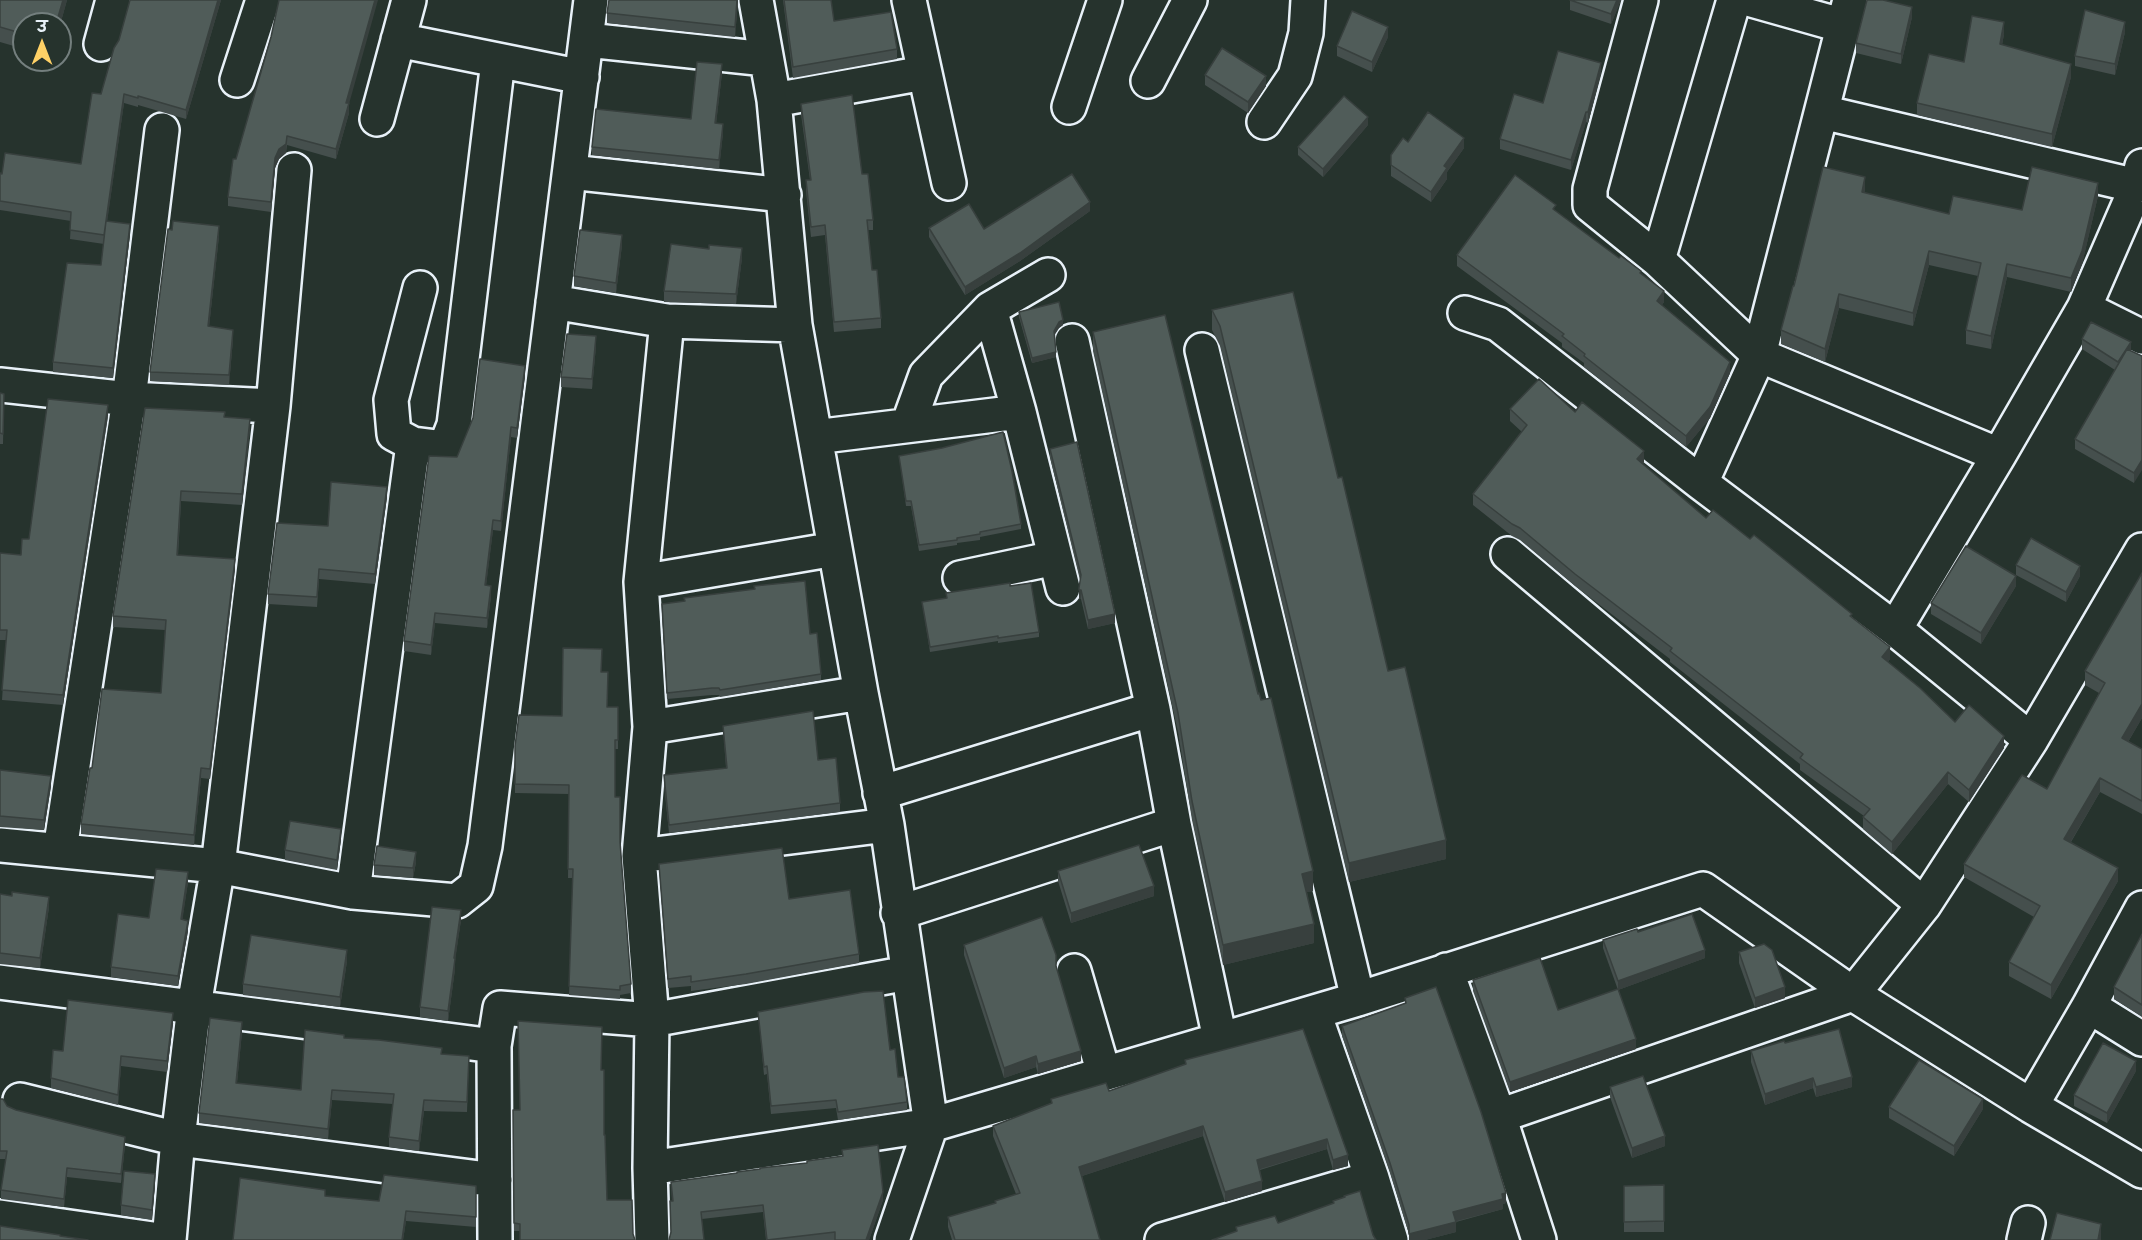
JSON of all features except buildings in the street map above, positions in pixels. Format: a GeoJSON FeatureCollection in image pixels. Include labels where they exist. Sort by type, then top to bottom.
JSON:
{"type":"FeatureCollection","features":[{"type":"Feature","properties":{"kind":"street"},"geometry":{"type":"LineString","coordinates":[[101,44],[113,0]]}},
{"type":"Feature","properties":{"kind":"street"},"geometry":{"type":"LineString","coordinates":[[237,80],[262,0]]}},
{"type":"Feature","properties":{"kind":"street"},"geometry":{"type":"LineString","coordinates":[[377,118],[409,0]]}},
{"type":"Feature","properties":{"kind":"street"},"geometry":{"type":"LineString","coordinates":[[0,845],[218,866],[352,892],[457,901],[476,886],[485,846],[591,0]]}},
{"type":"Feature","properties":{"kind":"street"},"geometry":{"type":"LineString","coordinates":[[756,0],[774,100],[795,325],[887,825],[898,913],[931,1125],[892,1240]]}},
{"type":"Feature","properties":{"kind":"street"},"geometry":{"type":"LineString","coordinates":[[909,0],[949,183]]}},
{"type":"Feature","properties":{"kind":"street"},"geometry":{"type":"LineString","coordinates":[[1069,107],[1105,0]]}},
{"type":"Feature","properties":{"kind":"street"},"geometry":{"type":"LineString","coordinates":[[1148,81],[1190,0]]}},
{"type":"Feature","properties":{"kind":"street"},"geometry":{"type":"LineString","coordinates":[[1264,122],[1295,76],[1306,33],[1308,0]]}},
{"type":"Feature","properties":{"kind":"street"},"geometry":{"type":"LineString","coordinates":[[1641,0],[1590,189],[1590,204],[1658,260],[1759,355],[1999,455]]}},
{"type":"Feature","properties":{"kind":"street"},"geometry":{"type":"LineString","coordinates":[[1658,260],[1734,0]]}},
{"type":"Feature","properties":{"kind":"street"},"geometry":{"type":"LineString","coordinates":[[1701,483],[1759,355],[1847,13],[1752,0]]}},
{"type":"Feature","properties":{"kind":"street"},"geometry":{"type":"LineString","coordinates":[[398,40],[582,77]]}},
{"type":"Feature","properties":{"kind":"street"},"geometry":{"type":"LineString","coordinates":[[586,40],[766,59]]}},
{"type":"Feature","properties":{"kind":"street"},"geometry":{"type":"LineString","coordinates":[[420,288],[391,400],[394,434],[413,444],[445,448],[454,425],[462,371],[498,61]]}},
{"type":"Feature","properties":{"kind":"street"},"geometry":{"type":"LineString","coordinates":[[774,100],[924,73]]}},
{"type":"Feature","properties":{"kind":"street"},"geometry":{"type":"LineString","coordinates":[[1821,112],[2139,176],[2084,308],[1895,629]]}},
{"type":"Feature","properties":{"kind":"street"},"geometry":{"type":"LineString","coordinates":[[60,850],[129,399],[162,130]]}},
{"type":"Feature","properties":{"kind":"street"},"geometry":{"type":"LineString","coordinates":[[169,1240],[194,1006],[218,866],[273,406],[294,170]]}},
{"type":"Feature","properties":{"kind":"street"},"geometry":{"type":"LineString","coordinates":[[570,172],[784,195]]}},
{"type":"Feature","properties":{"kind":"street"},"geometry":{"type":"LineString","coordinates":[[908,425],[926,375],[990,309],[1048,275]]}},
{"type":"Feature","properties":{"kind":"street"},"geometry":{"type":"LineString","coordinates":[[553,302],[667,321],[795,325]]}},
{"type":"Feature","properties":{"kind":"street"},"geometry":{"type":"LineString","coordinates":[[2084,308],[2142,337]]}},
{"type":"Feature","properties":{"kind":"street"},"geometry":{"type":"LineString","coordinates":[[960,578],[1059,573],[1019,412],[990,309]]}},
{"type":"Feature","properties":{"kind":"street"},"geometry":{"type":"LineString","coordinates":[[1465,313],[1498,324],[1701,483],[1895,629],[2031,740]]}},
{"type":"Feature","properties":{"kind":"street"},"geometry":{"type":"LineString","coordinates":[[652,1240],[650,1168],[652,1020],[639,855],[650,727],[641,582],[667,321]]}},
{"type":"Feature","properties":{"kind":"street"},"geometry":{"type":"LineString","coordinates":[[1072,341],[1153,709],[1174,824],[1220,1039]]}},
{"type":"Feature","properties":{"kind":"street"},"geometry":{"type":"LineString","coordinates":[[1202,350],[1358,999]]}},
{"type":"Feature","properties":{"kind":"street"},"geometry":{"type":"LineString","coordinates":[[0,385],[129,399],[273,406]]}},
{"type":"Feature","properties":{"kind":"street"},"geometry":{"type":"LineString","coordinates":[[815,437],[1019,412]]}},
{"type":"Feature","properties":{"kind":"street"},"geometry":{"type":"LineString","coordinates":[[352,892],[413,444]]}},
{"type":"Feature","properties":{"kind":"street"},"geometry":{"type":"LineString","coordinates":[[641,582],[835,549]]}},
{"type":"Feature","properties":{"kind":"street"},"geometry":{"type":"LineString","coordinates":[[1498,1116],[1853,994],[1924,905],[2031,740],[2142,550]]}},
{"type":"Feature","properties":{"kind":"street"},"geometry":{"type":"LineString","coordinates":[[1508,554],[1924,905]]}},
{"type":"Feature","properties":{"kind":"street"},"geometry":{"type":"LineString","coordinates":[[650,727],[861,693]]}},
{"type":"Feature","properties":{"kind":"street"},"geometry":{"type":"LineString","coordinates":[[880,793],[1153,709]]}},
{"type":"Feature","properties":{"kind":"street"},"geometry":{"type":"LineString","coordinates":[[898,913],[1174,824]]}},
{"type":"Feature","properties":{"kind":"street"},"geometry":{"type":"LineString","coordinates":[[639,855],[887,825]]}},
{"type":"Feature","properties":{"kind":"street"},"geometry":{"type":"LineString","coordinates":[[650,1168],[931,1125],[1314,1013],[1703,889],[1853,994],[2031,1106],[2142,1171]]}},
{"type":"Feature","properties":{"kind":"street"},"geometry":{"type":"LineString","coordinates":[[2031,1106],[2142,908]]}},
{"type":"Feature","properties":{"kind":"street"},"geometry":{"type":"LineString","coordinates":[[1446,970],[1539,1240]]}},
{"type":"Feature","properties":{"kind":"street"},"geometry":{"type":"LineString","coordinates":[[1074,971],[1104,1074]]}},
{"type":"Feature","properties":{"kind":"street"},"geometry":{"type":"LineString","coordinates":[[495,1240],[494,1046],[500,1008],[652,1020],[908,973]]}},
{"type":"Feature","properties":{"kind":"street"},"geometry":{"type":"LineString","coordinates":[[0,982],[494,1046]]}},
{"type":"Feature","properties":{"kind":"street"},"geometry":{"type":"LineString","coordinates":[[2089,1006],[2142,1039]]}},
{"type":"Feature","properties":{"kind":"street"},"geometry":{"type":"LineString","coordinates":[[1314,1013],[1372,1178],[1391,1240]]}},
{"type":"Feature","properties":{"kind":"street"},"geometry":{"type":"LineString","coordinates":[[20,1100],[178,1139],[495,1180]]}},
{"type":"Feature","properties":{"kind":"street"},"geometry":{"type":"LineString","coordinates":[[1162,1240],[1372,1178]]}},
{"type":"Feature","properties":{"kind":"street"},"geometry":{"type":"LineString","coordinates":[[0,1217],[160,1240]]}}]}
